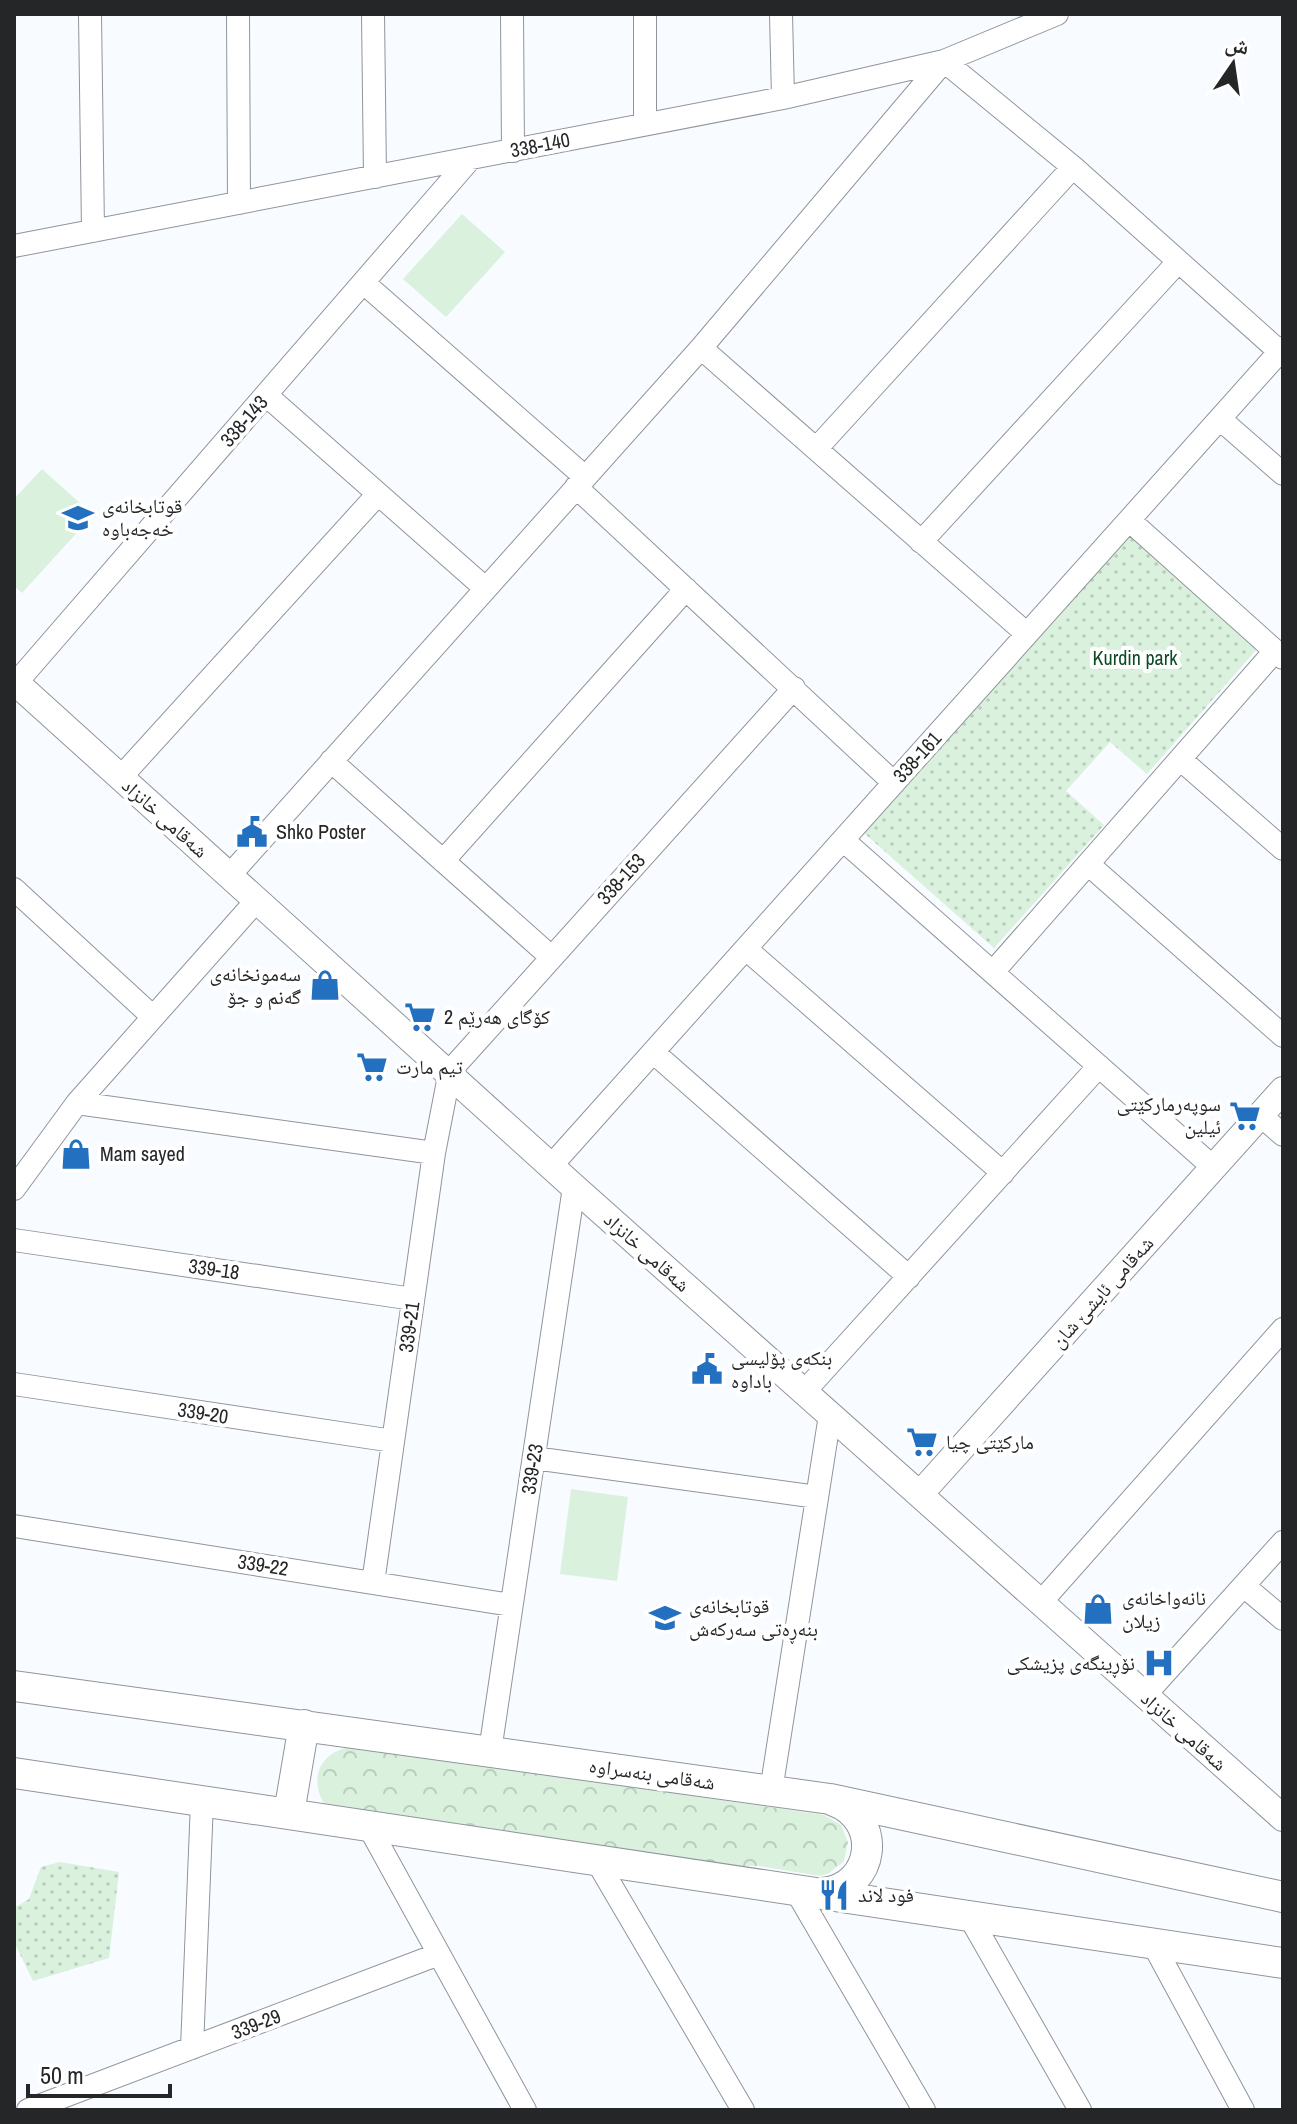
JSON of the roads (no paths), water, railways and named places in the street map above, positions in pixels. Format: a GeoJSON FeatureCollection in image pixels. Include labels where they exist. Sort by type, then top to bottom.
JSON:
{"type":"FeatureCollection","features":[{"type":"Feature","properties":{"kind":"main road","name":"شەقامی بنەسراوە"},"geometry":{"type":"LineString","coordinates":[[14,1686],[827,1799],[1283,1897]]}},
{"type":"Feature","properties":{"kind":"main road"},"geometry":{"type":"LineString","coordinates":[[289,1813],[304,1725]]}},
{"type":"Feature","properties":{"kind":"main road"},"geometry":{"type":"LineString","coordinates":[[14,1773],[1151,1940],[1283,1963]]}},
{"type":"Feature","properties":{"kind":"main road"},"geometry":{"type":"LineString","coordinates":[[808,1891],[838,1890],[855,1878],[863,1867],[868,1847],[864,1826],[856,1815],[827,1799]]}},
{"type":"Feature","properties":{"kind":"street"},"geometry":{"type":"LineString","coordinates":[[90,14],[93,231]]}},
{"type":"Feature","properties":{"kind":"street"},"geometry":{"type":"LineString","coordinates":[[238,14],[239,203]]}},
{"type":"Feature","properties":{"kind":"street"},"geometry":{"type":"LineString","coordinates":[[373,14],[375,177]]}},
{"type":"Feature","properties":{"kind":"street"},"geometry":{"type":"LineString","coordinates":[[512,14],[513,151]]}},
{"type":"Feature","properties":{"kind":"street"},"geometry":{"type":"LineString","coordinates":[[645,14],[645,124]]}},
{"type":"Feature","properties":{"kind":"street"},"geometry":{"type":"LineString","coordinates":[[781,14],[783,98]]}},
{"type":"Feature","properties":{"kind":"street","name":"338-140"},"geometry":{"type":"LineString","coordinates":[[14,246],[783,98],[944,61],[1057,14]]}},
{"type":"Feature","properties":{"kind":"street"},"geometry":{"type":"LineString","coordinates":[[229,876],[701,348],[944,61],[1073,167],[1177,263],[1281,350]]}},
{"type":"Feature","properties":{"kind":"street","name":"338-143"},"geometry":{"type":"LineString","coordinates":[[15,682],[365,284],[471,158]]}},
{"type":"Feature","properties":{"kind":"street"},"geometry":{"type":"LineString","coordinates":[[816,449],[1073,167]]}},
{"type":"Feature","properties":{"kind":"street"},"geometry":{"type":"LineString","coordinates":[[921,542],[1177,263]]}},
{"type":"Feature","properties":{"kind":"street"},"geometry":{"type":"LineString","coordinates":[[365,284],[581,482],[686,589],[894,783]]}},
{"type":"Feature","properties":{"kind":"street"},"geometry":{"type":"LineString","coordinates":[[701,348],[1027,634]]}},
{"type":"Feature","properties":{"kind":"street","name":"338-161"},"geometry":{"type":"LineString","coordinates":[[551,1166],[1281,350]]}},
{"type":"Feature","properties":{"kind":"street"},"geometry":{"type":"LineString","coordinates":[[266,395],[485,588]]}},
{"type":"Feature","properties":{"kind":"street"},"geometry":{"type":"LineString","coordinates":[[1220,419],[1283,474]]}},
{"type":"Feature","properties":{"kind":"street"},"geometry":{"type":"LineString","coordinates":[[120,778],[378,494]]}},
{"type":"Feature","properties":{"kind":"street"},"geometry":{"type":"LineString","coordinates":[[993,972],[1180,759],[1279,654],[1129,520]]}},
{"type":"Feature","properties":{"kind":"street"},"geometry":{"type":"LineString","coordinates":[[443,861],[686,589]]}},
{"type":"Feature","properties":{"kind":"street","name":"شەقامی خانزاد"},"geometry":{"type":"LineString","coordinates":[[15,682],[450,1071],[574,1187],[1283,1818]]}},
{"type":"Feature","properties":{"kind":"street","name":"338-153"},"geometry":{"type":"LineString","coordinates":[[450,1071],[550,956],[794,688]]}},
{"type":"Feature","properties":{"kind":"street"},"geometry":{"type":"LineString","coordinates":[[1180,759],[1283,849]]}},
{"type":"Feature","properties":{"kind":"street"},"geometry":{"type":"LineString","coordinates":[[331,761],[550,956]]}},
{"type":"Feature","properties":{"kind":"street"},"geometry":{"type":"LineString","coordinates":[[843,840],[1213,1167]]}},
{"type":"Feature","properties":{"kind":"street"},"geometry":{"type":"LineString","coordinates":[[1088,864],[1283,1036]]}},
{"type":"Feature","properties":{"kind":"street"},"geometry":{"type":"LineString","coordinates":[[14,889],[152,1016]]}},
{"type":"Feature","properties":{"kind":"street"},"geometry":{"type":"LineString","coordinates":[[14,1189],[77,1103],[257,900]]}},
{"type":"Feature","properties":{"kind":"street"},"geometry":{"type":"LineString","coordinates":[[746,949],[1003,1173]]}},
{"type":"Feature","properties":{"kind":"street"},"geometry":{"type":"LineString","coordinates":[[653,1052],[909,1277]]}},
{"type":"Feature","properties":{"kind":"street"},"geometry":{"type":"LineString","coordinates":[[804,1392],[1099,1066]]}},
{"type":"Feature","properties":{"kind":"street","name":"339-21"},"geometry":{"type":"LineString","coordinates":[[373,1583],[434,1153],[450,1071]]}},
{"type":"Feature","properties":{"kind":"street","name":"شەقامی ئایشێ شان"},"geometry":{"type":"LineString","coordinates":[[920,1494],[1283,1090]]}},
{"type":"Feature","properties":{"kind":"street"},"geometry":{"type":"LineString","coordinates":[[77,1103],[434,1153]]}},
{"type":"Feature","properties":{"kind":"street"},"geometry":{"type":"LineString","coordinates":[[1260,1115],[1283,1135]]}},
{"type":"Feature","properties":{"kind":"street","name":"339-23"},"geometry":{"type":"LineString","coordinates":[[490,1751],[574,1187]]}},
{"type":"Feature","properties":{"kind":"street","name":"339-18"},"geometry":{"type":"LineString","coordinates":[[14,1240],[413,1299]]}},
{"type":"Feature","properties":{"kind":"street"},"geometry":{"type":"LineString","coordinates":[[1041,1602],[1283,1329]]}},
{"type":"Feature","properties":{"kind":"street","name":"339-20"},"geometry":{"type":"LineString","coordinates":[[14,1384],[393,1441]]}},
{"type":"Feature","properties":{"kind":"street"},"geometry":{"type":"LineString","coordinates":[[771,1791],[830,1415]]}},
{"type":"Feature","properties":{"kind":"street"},"geometry":{"type":"LineString","coordinates":[[534,1458],[817,1497]]}},
{"type":"Feature","properties":{"kind":"street","name":"339-22"},"geometry":{"type":"LineString","coordinates":[[14,1526],[511,1605]]}},
{"type":"Feature","properties":{"kind":"street"},"geometry":{"type":"LineString","coordinates":[[1145,1695],[1283,1542]]}},
{"type":"Feature","properties":{"kind":"street"},"geometry":{"type":"LineString","coordinates":[[1244,1586],[1283,1619]]}},
{"type":"Feature","properties":{"kind":"street"},"geometry":{"type":"LineString","coordinates":[[192,2048],[202,1802]]}},
{"type":"Feature","properties":{"kind":"street"},"geometry":{"type":"LineString","coordinates":[[369,1827],[525,2110]]}},
{"type":"Feature","properties":{"kind":"street"},"geometry":{"type":"LineString","coordinates":[[595,1858],[743,2110]]}},
{"type":"Feature","properties":{"kind":"street"},"geometry":{"type":"LineString","coordinates":[[808,1891],[924,2110]]}},
{"type":"Feature","properties":{"kind":"street"},"geometry":{"type":"LineString","coordinates":[[968,1914],[1080,2110]]}},
{"type":"Feature","properties":{"kind":"street"},"geometry":{"type":"LineString","coordinates":[[1151,1940],[1243,2110]]}},
{"type":"Feature","properties":{"kind":"street","name":"339-29"},"geometry":{"type":"LineString","coordinates":[[28,2110],[439,1954]]}},
{"type":"Feature","properties":{"kind":"place","name":"قوتابخانەی خەجەباوە"},"geometry":{"type":"Point","coordinates":[78,518]}},
{"type":"Feature","properties":{"kind":"place","name":"Shko Poster"},"geometry":{"type":"Point","coordinates":[252,832]}},
{"type":"Feature","properties":{"kind":"place","name":"سەمونخانەی گەنم و جۆ"},"geometry":{"type":"Point","coordinates":[325,985]}},
{"type":"Feature","properties":{"kind":"place","name":"کۆگای هەرێم 2"},"geometry":{"type":"Point","coordinates":[420,1017]}},
{"type":"Feature","properties":{"kind":"place","name":"تيم مارت"},"geometry":{"type":"Point","coordinates":[372,1067]}},
{"type":"Feature","properties":{"kind":"place","name":"سوپەرمارکێتی ئیلین"},"geometry":{"type":"Point","coordinates":[1245,1116]}},
{"type":"Feature","properties":{"kind":"place","name":"Mam sayed"},"geometry":{"type":"Point","coordinates":[76,1154]}},
{"type":"Feature","properties":{"kind":"place","name":"بنکەی پۆلیسی باداوە"},"geometry":{"type":"Point","coordinates":[707,1369]}},
{"type":"Feature","properties":{"kind":"place","name":"مارکێتی چیا"},"geometry":{"type":"Point","coordinates":[922,1442]}},
{"type":"Feature","properties":{"kind":"place","name":"نانەواخانەی زیلان"},"geometry":{"type":"Point","coordinates":[1098,1609]}},
{"type":"Feature","properties":{"kind":"place","name":"قوتابخانەی بنەڕەتی سەرکەش"},"geometry":{"type":"Point","coordinates":[665,1618]}},
{"type":"Feature","properties":{"kind":"place","name":"نۆڕینگەی پزیشکی"},"geometry":{"type":"Point","coordinates":[1159,1663]}},
{"type":"Feature","properties":{"kind":"place","name":"فود لاند"},"geometry":{"type":"Point","coordinates":[834,1895]}},
{"type":"Feature","properties":{"kind":"park label","name":"Kurdin park"},"geometry":{"type":"Point","coordinates":[1135,658]}}]}
